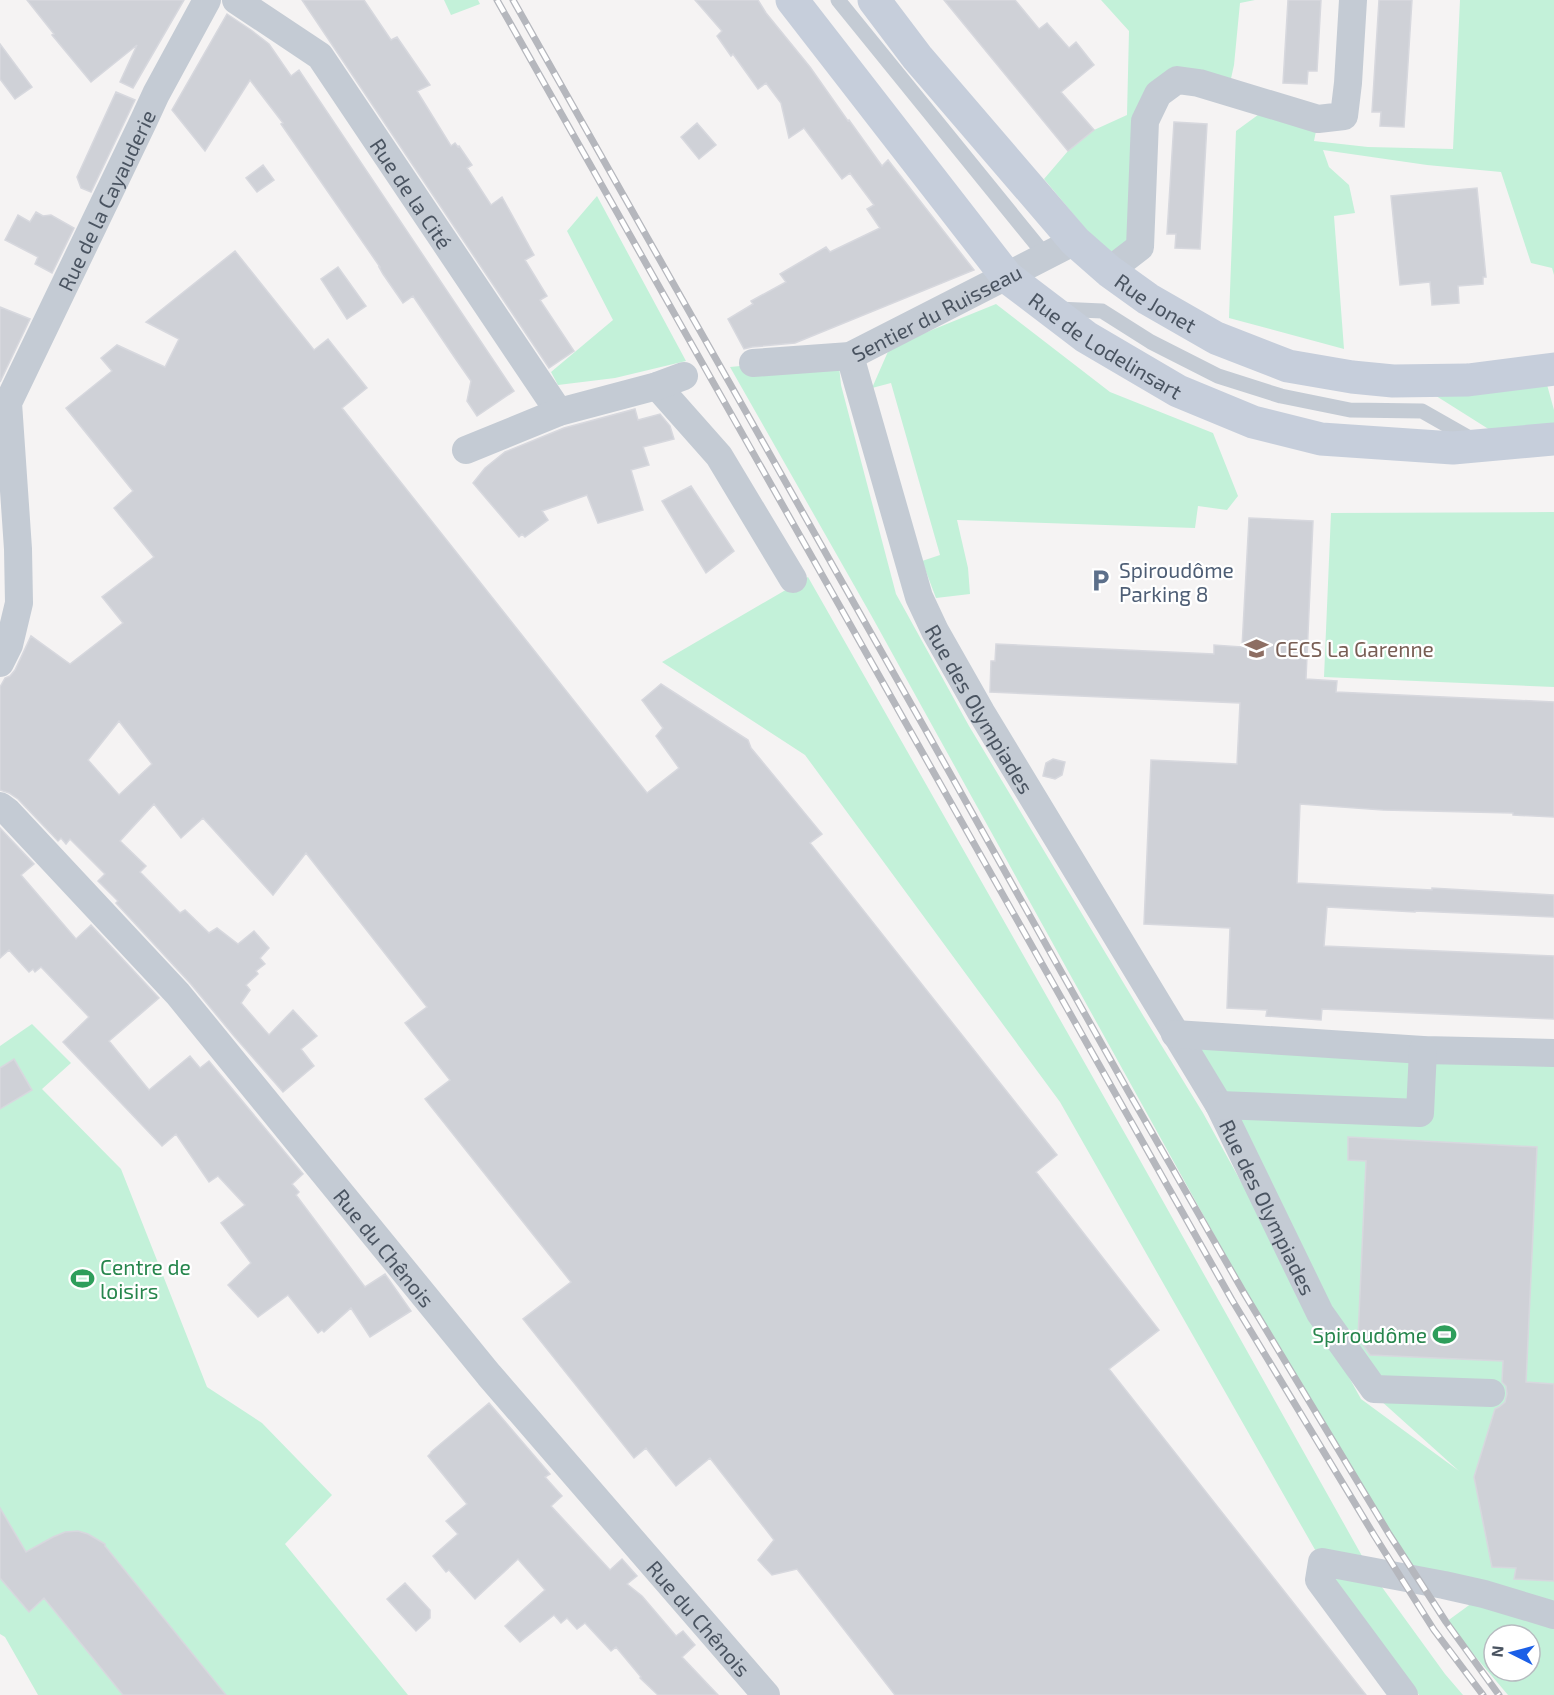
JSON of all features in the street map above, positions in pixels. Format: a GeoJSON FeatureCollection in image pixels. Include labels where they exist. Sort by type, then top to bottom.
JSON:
{"type":"FeatureCollection","features":[{"type":"Feature","properties":{"kind":"street","name":"Rue de la Cayauderie"},"geometry":{"type":"LineString","coordinates":[[4,400],[140,131],[156,94],[207,0]]}},
{"type":"Feature","properties":{"kind":"street","name":"Rue de la Cité"},"geometry":{"type":"LineString","coordinates":[[236,0],[320,56],[559,412]]}},
{"type":"Feature","properties":{"kind":"street","name":"Rue de Lodelinsart"},"geometry":{"type":"LineString","coordinates":[[792,0],[1007,277],[1086,337],[1178,391],[1253,422],[1321,439],[1453,447],[1554,439]]}},
{"type":"Feature","properties":{"kind":"street","name":"Rue Jonet"},"geometry":{"type":"LineString","coordinates":[[874,0],[917,57],[1075,240],[1109,271],[1148,299],[1216,338],[1288,366],[1352,377],[1393,381],[1468,380],[1554,369]]}},
{"type":"Feature","properties":{"kind":"street"},"geometry":{"type":"LineString","coordinates":[[1109,271],[1140,247],[1145,121],[1158,94],[1177,80],[1199,82],[1318,119],[1344,116],[1353,0]]}},
{"type":"Feature","properties":{"kind":"street","name":"Sentier du Ruisseau"},"geometry":{"type":"LineString","coordinates":[[753,363],[850,356],[1075,240]]}},
{"type":"Feature","properties":{"kind":"street","name":"Rue des Olympiades"},"geometry":{"type":"LineString","coordinates":[[850,356],[919,597],[927,614],[981,712],[1219,1105],[1320,1313],[1374,1389],[1491,1393]]}},
{"type":"Feature","properties":{"kind":"street"},"geometry":{"type":"LineString","coordinates":[[466,450],[559,412],[657,386],[684,376]]}},
{"type":"Feature","properties":{"kind":"street"},"geometry":{"type":"LineString","coordinates":[[657,386],[719,456],[793,579]]}},
{"type":"Feature","properties":{"kind":"street"},"geometry":{"type":"LineString","coordinates":[[0,663],[9,645],[19,603],[18,549],[4,400]]}},
{"type":"Feature","properties":{"kind":"street","name":"Rue du Chênois"},"geometry":{"type":"LineString","coordinates":[[0,806],[178,994],[489,1375],[766,1695]]}},
{"type":"Feature","properties":{"kind":"street"},"geometry":{"type":"LineString","coordinates":[[1175,1034],[1423,1050],[1554,1053]]}},
{"type":"Feature","properties":{"kind":"street","name":"Rue des Olympiades"},"geometry":{"type":"LineString","coordinates":[[1219,1105],[1420,1113],[1423,1050]]}},
{"type":"Feature","properties":{"kind":"street"},"geometry":{"type":"LineString","coordinates":[[1404,1695],[1319,1580],[1322,1562],[1484,1594],[1554,1615]]}},
{"type":"Feature","properties":{"kind":"lane","name":"Rue de Lodelinsart"},"geometry":{"type":"LineString","coordinates":[[838,0],[1045,255]]}},
{"type":"Feature","properties":{"kind":"green space"},"geometry":{"type":"Polygon","coordinates":[[[444,0],[478,0],[480,4],[451,15],[444,0]]]}},
{"type":"Feature","properties":{"kind":"green space"},"geometry":{"type":"Polygon","coordinates":[[[1101,0],[1255,0],[1240,3],[1234,65],[1228,92],[1177,80],[1149,111],[1141,233],[1109,257],[1044,179],[1068,151],[1094,130],[1127,115],[1129,31],[1101,0]]]}},
{"type":"Feature","properties":{"kind":"green space"},"geometry":{"type":"Polygon","coordinates":[[[1460,0],[1554,0],[1554,275],[1552,268],[1531,263],[1501,172],[1427,165],[1323,150],[1329,167],[1349,185],[1355,213],[1334,216],[1344,349],[1229,318],[1236,131],[1262,112],[1316,131],[1314,141],[1368,147],[1453,149],[1460,0]]]}},
{"type":"Feature","properties":{"kind":"green space"},"geometry":{"type":"Polygon","coordinates":[[[597,196],[686,361],[615,378],[558,385],[551,372],[613,320],[567,231],[597,196]]]}},
{"type":"Feature","properties":{"kind":"green space"},"geometry":{"type":"Polygon","coordinates":[[[996,304],[1110,392],[1213,433],[1238,496],[1227,510],[1198,506],[1195,528],[957,520],[968,568],[970,594],[936,598],[922,561],[940,555],[891,383],[872,388],[890,347],[996,304]]]}},
{"type":"Feature","properties":{"kind":"green space","name":"Spiroudôme"},"geometry":{"type":"Polygon","coordinates":[[[838,357],[841,385],[896,594],[969,726],[1203,1113],[1361,1399],[1459,1471],[1370,1391],[1175,1034],[1554,1063],[1554,1695],[1508,1695],[1498,1683],[1542,1683],[1542,1623],[1482,1623],[1482,1664],[1446,1622],[1472,1603],[1429,1595],[1263,1323],[871,615],[730,367],[838,357]]]}},
{"type":"Feature","properties":{"kind":"green space"},"geometry":{"type":"Polygon","coordinates":[[[1546,381],[1554,410],[1554,429],[1498,435],[1433,394],[1546,381]]]}},
{"type":"Feature","properties":{"kind":"green space"},"geometry":{"type":"Polygon","coordinates":[[[1554,512],[1554,687],[1324,677],[1331,513],[1554,512]]]}},
{"type":"Feature","properties":{"kind":"green space"},"geometry":{"type":"Polygon","coordinates":[[[808,577],[1371,1572],[1445,1674],[1463,1695],[1419,1695],[1319,1580],[1322,1562],[1060,1102],[805,755],[662,662],[808,577]]]}},
{"type":"Feature","properties":{"kind":"green space","name":"Centre de loisirs"},"geometry":{"type":"Polygon","coordinates":[[[32,1024],[71,1063],[42,1089],[121,1169],[207,1387],[262,1423],[332,1495],[285,1544],[408,1695],[38,1695],[5,1637],[0,1634],[0,1046],[32,1024]]]}},
{"type":"Feature","properties":{"kind":"building"},"geometry":{"type":"Polygon","coordinates":[[[27,0],[184,0],[133,88],[120,82],[137,45],[91,82],[52,35],[54,34],[27,0]]]}},
{"type":"Feature","properties":{"kind":"building"},"geometry":{"type":"Polygon","coordinates":[[[302,0],[364,0],[391,40],[397,37],[430,85],[417,91],[451,146],[455,143],[459,146],[472,165],[467,168],[491,205],[502,197],[534,255],[525,260],[547,296],[540,300],[574,351],[549,368],[302,0]]]}},
{"type":"Feature","properties":{"kind":"building"},"geometry":{"type":"Polygon","coordinates":[[[695,0],[758,0],[882,166],[888,160],[974,270],[795,343],[744,349],[728,319],[753,304],[751,301],[786,282],[780,274],[826,247],[830,252],[880,228],[867,209],[874,205],[850,173],[842,179],[804,128],[789,138],[781,103],[766,83],[758,89],[717,36],[722,31],[695,0]]]}},
{"type":"Feature","properties":{"kind":"building"},"geometry":{"type":"Polygon","coordinates":[[[944,0],[1015,0],[1039,29],[1047,23],[1069,48],[1076,42],[1094,65],[1061,92],[1094,130],[1068,151],[944,0]]]}},
{"type":"Feature","properties":{"kind":"building"},"geometry":{"type":"Polygon","coordinates":[[[1288,0],[1321,0],[1317,71],[1308,71],[1307,84],[1283,83],[1288,0]]]}},
{"type":"Feature","properties":{"kind":"building"},"geometry":{"type":"Polygon","coordinates":[[[1379,0],[1412,0],[1404,127],[1380,126],[1381,112],[1372,112],[1379,0]]]}},
{"type":"Feature","properties":{"kind":"building"},"geometry":{"type":"Polygon","coordinates":[[[227,14],[269,44],[291,76],[299,70],[514,391],[477,416],[467,401],[471,381],[413,296],[403,303],[281,124],[283,123],[250,80],[205,151],[172,110],[227,14]]]}},
{"type":"Feature","properties":{"kind":"building"},"geometry":{"type":"Polygon","coordinates":[[[0,44],[32,87],[15,99],[0,79],[0,44]]]}},
{"type":"Feature","properties":{"kind":"building"},"geometry":{"type":"Polygon","coordinates":[[[116,92],[135,100],[91,192],[81,188],[77,177],[116,92]]]}},
{"type":"Feature","properties":{"kind":"building"},"geometry":{"type":"Polygon","coordinates":[[[1174,122],[1207,124],[1200,249],[1175,248],[1176,234],[1167,234],[1174,122]]]}},
{"type":"Feature","properties":{"kind":"building"},"geometry":{"type":"Polygon","coordinates":[[[697,123],[716,145],[699,159],[681,137],[697,123]]]}},
{"type":"Feature","properties":{"kind":"building"},"geometry":{"type":"Polygon","coordinates":[[[263,165],[274,180],[257,192],[246,178],[263,165]]]}},
{"type":"Feature","properties":{"kind":"building"},"geometry":{"type":"Polygon","coordinates":[[[1477,188],[1486,277],[1483,277],[1483,284],[1458,286],[1459,303],[1432,305],[1430,282],[1400,285],[1391,196],[1477,188]]]}},
{"type":"Feature","properties":{"kind":"building"},"geometry":{"type":"Polygon","coordinates":[[[36,212],[43,216],[51,215],[74,228],[52,273],[35,264],[38,257],[5,240],[18,215],[30,222],[36,212]]]}},
{"type":"Feature","properties":{"kind":"building"},"geometry":{"type":"Polygon","coordinates":[[[235,251],[314,350],[328,339],[367,388],[342,408],[647,793],[679,768],[656,736],[663,728],[642,700],[661,684],[748,740],[751,748],[822,834],[810,843],[1057,1155],[1036,1172],[1159,1330],[1109,1369],[1366,1695],[895,1695],[797,1569],[772,1575],[758,1560],[774,1540],[710,1458],[676,1486],[646,1448],[634,1458],[523,1319],[571,1282],[425,1099],[450,1080],[405,1023],[427,1007],[306,853],[273,895],[203,818],[181,838],[154,804],[120,841],[146,866],[140,872],[180,913],[185,910],[209,933],[217,928],[238,944],[254,931],[269,948],[260,958],[265,964],[256,971],[258,974],[246,985],[250,990],[241,1003],[269,1035],[293,1010],[317,1036],[301,1049],[314,1066],[283,1092],[190,983],[98,881],[105,874],[70,839],[66,844],[61,838],[58,841],[18,799],[0,790],[0,687],[5,678],[15,670],[31,636],[70,664],[123,623],[102,597],[154,557],[114,508],[133,491],[66,408],[112,371],[101,358],[117,345],[165,367],[179,339],[146,322],[235,251]],[[119,721],[88,760],[119,795],[152,764],[119,721]]]}},
{"type":"Feature","properties":{"kind":"building"},"geometry":{"type":"Polygon","coordinates":[[[338,267],[366,306],[347,319],[321,279],[338,267]]]}},
{"type":"Feature","properties":{"kind":"building"},"geometry":{"type":"Polygon","coordinates":[[[0,307],[30,319],[0,382],[0,307]]]}},
{"type":"Feature","properties":{"kind":"building"},"geometry":{"type":"Polygon","coordinates":[[[635,409],[638,420],[660,414],[670,426],[674,439],[643,447],[649,465],[631,470],[643,510],[598,523],[587,495],[542,511],[548,520],[525,537],[522,534],[519,537],[473,483],[485,468],[505,452],[564,428],[635,409]]]}},
{"type":"Feature","properties":{"kind":"building"},"geometry":{"type":"Polygon","coordinates":[[[691,486],[734,551],[706,573],[662,501],[691,486]]]}},
{"type":"Feature","properties":{"kind":"building"},"geometry":{"type":"Polygon","coordinates":[[[1249,518],[1313,521],[1306,679],[1337,681],[1336,692],[1554,702],[1554,817],[1513,815],[1513,813],[1383,810],[1300,804],[1297,883],[1554,895],[1554,917],[1327,907],[1324,946],[1554,956],[1554,1019],[1322,1009],[1321,1020],[1266,1016],[1267,1010],[1227,1008],[1230,928],[1144,924],[1151,760],[1237,764],[1240,703],[990,692],[991,661],[995,661],[996,644],[1214,654],[1214,645],[1242,647],[1249,518]]]}},
{"type":"Feature","properties":{"kind":"building"},"geometry":{"type":"Polygon","coordinates":[[[1053,759],[1065,762],[1062,775],[1055,779],[1043,776],[1046,763],[1053,759]]]}},
{"type":"Feature","properties":{"kind":"building"},"geometry":{"type":"Polygon","coordinates":[[[0,828],[34,864],[21,875],[76,939],[91,925],[159,998],[109,1041],[149,1090],[190,1056],[200,1068],[209,1061],[303,1174],[292,1184],[299,1192],[296,1195],[365,1287],[385,1274],[411,1311],[370,1337],[351,1308],[324,1332],[322,1330],[318,1333],[288,1295],[258,1317],[228,1285],[251,1263],[221,1223],[245,1205],[218,1176],[209,1182],[176,1134],[162,1146],[63,1042],[89,1017],[41,967],[35,972],[33,969],[29,972],[9,950],[0,958],[0,828]]]}},
{"type":"Feature","properties":{"kind":"building"},"geometry":{"type":"Polygon","coordinates":[[[14,1059],[32,1090],[0,1109],[0,1068],[14,1059]]]}},
{"type":"Feature","properties":{"kind":"building"},"geometry":{"type":"Polygon","coordinates":[[[1348,1137],[1537,1147],[1526,1382],[1554,1384],[1554,1581],[1514,1579],[1516,1568],[1492,1567],[1474,1477],[1495,1409],[1505,1402],[1507,1394],[1506,1386],[1502,1382],[1503,1361],[1370,1355],[1358,1338],[1366,1161],[1348,1160],[1348,1137]]]}},
{"type":"Feature","properties":{"kind":"building"},"geometry":{"type":"Polygon","coordinates":[[[489,1403],[550,1474],[545,1477],[562,1496],[551,1506],[610,1570],[622,1559],[637,1576],[627,1584],[642,1596],[676,1636],[683,1631],[695,1645],[682,1657],[718,1695],[658,1695],[640,1678],[616,1647],[611,1651],[585,1623],[577,1629],[567,1618],[561,1623],[554,1615],[520,1642],[505,1626],[545,1590],[518,1559],[475,1599],[449,1570],[446,1572],[433,1556],[458,1534],[446,1521],[467,1504],[428,1456],[489,1403]]]}},
{"type":"Feature","properties":{"kind":"building"},"geometry":{"type":"Polygon","coordinates":[[[0,1508],[26,1552],[65,1532],[78,1531],[88,1534],[105,1544],[226,1695],[123,1695],[44,1598],[29,1612],[0,1578],[0,1508]]]}},
{"type":"Feature","properties":{"kind":"building"},"geometry":{"type":"Polygon","coordinates":[[[405,1583],[430,1610],[430,1618],[416,1631],[387,1599],[405,1583]]]}},
{"type":"Feature","properties":{"kind":"railway"},"geometry":{"type":"LineString","coordinates":[[497,0],[1232,1300],[1434,1630],[1483,1695]]}},
{"type":"Feature","properties":{"kind":"railway"},"geometry":{"type":"LineString","coordinates":[[513,0],[1244,1293],[1389,1534],[1446,1622],[1499,1695]]}},
{"type":"Feature","properties":{"kind":"place","name":"Spiroudôme Parking 8"},"geometry":{"type":"Point","coordinates":[1101,581]}},
{"type":"Feature","properties":{"kind":"place","name":"CECS La Garenne"},"geometry":{"type":"Point","coordinates":[1257,648]}},
{"type":"Feature","properties":{"kind":"place","name":"Centre de loisirs"},"geometry":{"type":"Point","coordinates":[82,1278]}},
{"type":"Feature","properties":{"kind":"place","name":"Spiroudôme"},"geometry":{"type":"Point","coordinates":[1445,1334]}}]}
